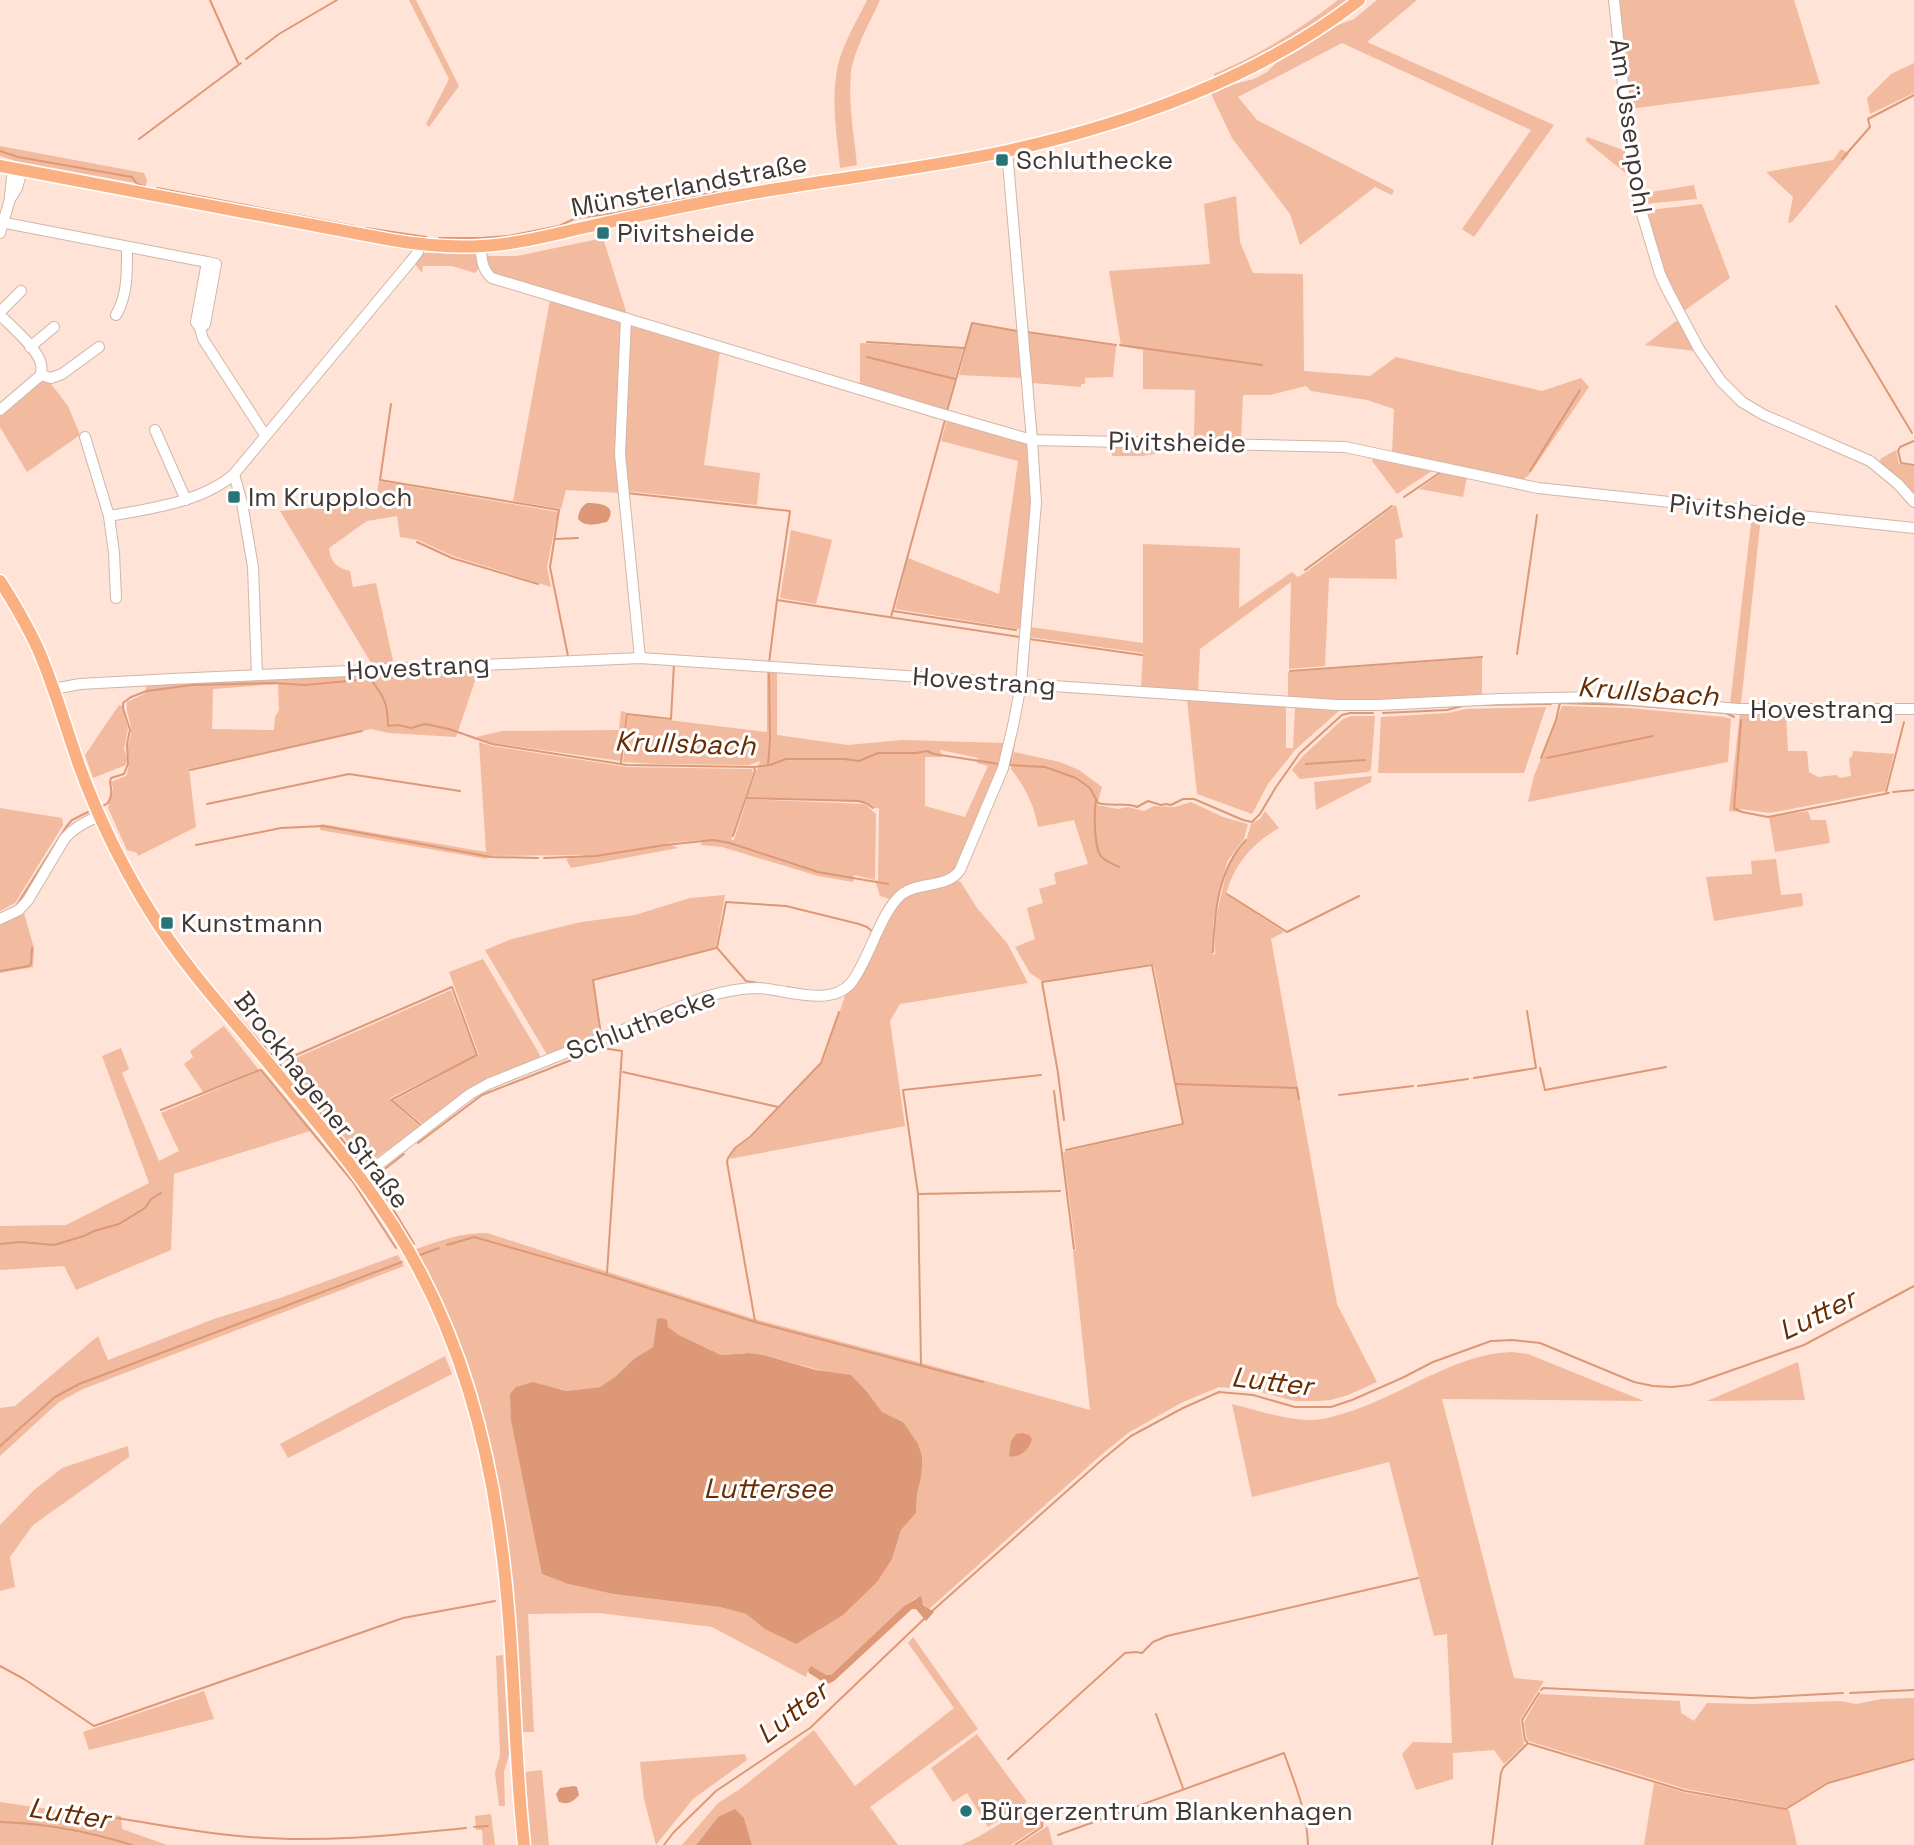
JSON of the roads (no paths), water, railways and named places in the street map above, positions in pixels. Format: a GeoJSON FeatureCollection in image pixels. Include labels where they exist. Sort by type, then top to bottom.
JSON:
{"type":"FeatureCollection","features":[{"type":"Feature","properties":{"kind":"main road","name":"Münsterlandstraße"},"geometry":{"type":"LineString","coordinates":[[12,168],[419,244],[481,246],[531,240],[727,198],[1007,151],[1085,131],[1205,89],[1250,69],[1298,43],[1359,0]]}},
{"type":"Feature","properties":{"kind":"main road","name":"Brockhagener Straße"},"geometry":{"type":"LineString","coordinates":[[0,581],[28,630],[53,689],[80,769],[136,889],[188,968],[330,1137],[361,1178],[395,1229],[442,1320],[470,1396],[492,1483],[502,1545],[524,1845]]}},
{"type":"Feature","properties":{"kind":"street","name":"Am Üssenpohl"},"geometry":{"type":"LineString","coordinates":[[1614,0],[1630,151],[1640,207],[1660,274],[1699,349],[1721,382],[1742,402],[1764,415],[1870,461],[1898,484],[1914,502]]}},
{"type":"Feature","properties":{"kind":"street","name":"Schluthecke"},"geometry":{"type":"LineString","coordinates":[[361,1178],[470,1094],[488,1084],[705,997],[732,990],[760,988],[832,996],[851,984],[891,907],[901,895],[909,890],[947,880],[957,874],[1004,765],[1021,684],[1036,502],[1007,151]]}},
{"type":"Feature","properties":{"kind":"street"},"geometry":{"type":"LineString","coordinates":[[12,168],[17,188],[10,199],[1,226],[216,264],[205,324],[200,328],[203,339],[265,435]]}},
{"type":"Feature","properties":{"kind":"street"},"geometry":{"type":"LineString","coordinates":[[109,516],[170,505],[226,482],[411,261],[418,252],[419,244]]}},
{"type":"Feature","properties":{"kind":"street","name":"Pivitsheide"},"geometry":{"type":"LineString","coordinates":[[481,246],[484,267],[492,278],[1032,440],[1345,447],[1577,494],[1914,527]]}},
{"type":"Feature","properties":{"kind":"street"},"geometry":{"type":"LineString","coordinates":[[116,315],[124,294],[127,247]]}},
{"type":"Feature","properties":{"kind":"street"},"geometry":{"type":"LineString","coordinates":[[0,410],[41,375],[41,362],[0,314],[21,290]]}},
{"type":"Feature","properties":{"kind":"street"},"geometry":{"type":"LineString","coordinates":[[625,318],[620,454],[640,658]]}},
{"type":"Feature","properties":{"kind":"street"},"geometry":{"type":"LineString","coordinates":[[30,347],[54,327]]}},
{"type":"Feature","properties":{"kind":"street"},"geometry":{"type":"LineString","coordinates":[[41,375],[51,378],[62,374],[99,347]]}},
{"type":"Feature","properties":{"kind":"street"},"geometry":{"type":"LineString","coordinates":[[155,430],[186,500]]}},
{"type":"Feature","properties":{"kind":"street"},"geometry":{"type":"LineString","coordinates":[[85,437],[109,516],[116,598]]}},
{"type":"Feature","properties":{"kind":"street"},"geometry":{"type":"LineString","coordinates":[[234,474],[253,567],[257,675]]}},
{"type":"Feature","properties":{"kind":"street","name":"Hovestrang"},"geometry":{"type":"LineString","coordinates":[[53,689],[80,684],[640,658],[1336,705],[1600,697],[1738,709],[1914,709]]}},
{"type":"Feature","properties":{"kind":"street"},"geometry":{"type":"LineString","coordinates":[[0,919],[19,910],[28,900],[65,838],[86,821],[100,816]]}},
{"type":"Feature","properties":{"kind":"water"},"geometry":{"type":"Polygon","coordinates":[[[587,503],[606,506],[611,512],[607,522],[581,522],[578,519],[580,510],[587,503]]]}},
{"type":"Feature","properties":{"kind":"water","name":"Luttersee"},"geometry":{"type":"Polygon","coordinates":[[[657,1319],[667,1320],[668,1327],[679,1335],[721,1355],[764,1355],[816,1370],[851,1375],[882,1412],[903,1422],[918,1444],[922,1466],[916,1513],[901,1530],[892,1559],[877,1582],[843,1615],[796,1644],[765,1629],[746,1614],[720,1607],[613,1594],[568,1584],[542,1574],[511,1420],[510,1394],[516,1387],[533,1382],[566,1391],[600,1387],[653,1347],[657,1319]]]}},
{"type":"Feature","properties":{"kind":"water"},"geometry":{"type":"Polygon","coordinates":[[[1022,1433],[1032,1439],[1029,1446],[1020,1455],[1009,1456],[1011,1441],[1016,1434],[1022,1433]]]}},
{"type":"Feature","properties":{"kind":"water"},"geometry":{"type":"Polygon","coordinates":[[[921,1596],[923,1605],[934,1612],[926,1621],[916,1609],[912,1609],[828,1684],[809,1673],[811,1666],[831,1675],[904,1606],[921,1596]]]}},
{"type":"Feature","properties":{"kind":"water"},"geometry":{"type":"Polygon","coordinates":[[[577,1787],[579,1795],[568,1803],[559,1802],[556,1794],[560,1788],[577,1787]]]}},
{"type":"Feature","properties":{"kind":"water"},"geometry":{"type":"Polygon","coordinates":[[[735,1809],[744,1818],[752,1845],[696,1845],[718,1817],[735,1809]]]}},
{"type":"Feature","properties":{"kind":"waterway"},"geometry":{"type":"LineString","coordinates":[[210,0],[238,63]]}},
{"type":"Feature","properties":{"kind":"waterway"},"geometry":{"type":"LineString","coordinates":[[246,59],[279,34],[337,0]]}},
{"type":"Feature","properties":{"kind":"waterway"},"geometry":{"type":"LineString","coordinates":[[139,139],[241,63]]}},
{"type":"Feature","properties":{"kind":"waterway"},"geometry":{"type":"LineString","coordinates":[[1842,159],[1870,127],[1868,119],[1914,95]]}},
{"type":"Feature","properties":{"kind":"waterway"},"geometry":{"type":"LineString","coordinates":[[0,151],[18,157],[132,177],[137,184],[145,186]]}},
{"type":"Feature","properties":{"kind":"waterway"},"geometry":{"type":"LineString","coordinates":[[157,188],[354,226]]}},
{"type":"Feature","properties":{"kind":"waterway"},"geometry":{"type":"LineString","coordinates":[[439,238],[508,236],[559,226],[576,218],[616,213],[730,189]]}},
{"type":"Feature","properties":{"kind":"waterway"},"geometry":{"type":"LineString","coordinates":[[366,228],[426,237]]}},
{"type":"Feature","properties":{"kind":"waterway"},"geometry":{"type":"LineString","coordinates":[[1836,306],[1912,433]]}},
{"type":"Feature","properties":{"kind":"waterway"},"geometry":{"type":"LineString","coordinates":[[947,411],[972,323],[1017,331]]}},
{"type":"Feature","properties":{"kind":"waterway"},"geometry":{"type":"LineString","coordinates":[[1027,332],[1116,345]]}},
{"type":"Feature","properties":{"kind":"waterway"},"geometry":{"type":"LineString","coordinates":[[867,342],[964,348]]}},
{"type":"Feature","properties":{"kind":"waterway"},"geometry":{"type":"LineString","coordinates":[[1120,345],[1262,365]]}},
{"type":"Feature","properties":{"kind":"waterway"},"geometry":{"type":"LineString","coordinates":[[867,357],[955,379]]}},
{"type":"Feature","properties":{"kind":"waterway"},"geometry":{"type":"LineString","coordinates":[[1530,471],[1580,390]]}},
{"type":"Feature","properties":{"kind":"waterway"},"geometry":{"type":"LineString","coordinates":[[391,404],[380,480],[559,510],[550,567],[568,656]]}},
{"type":"Feature","properties":{"kind":"waterway"},"geometry":{"type":"LineString","coordinates":[[891,617],[945,420]]}},
{"type":"Feature","properties":{"kind":"waterway"},"geometry":{"type":"LineString","coordinates":[[1914,441],[1900,447],[1898,451],[1901,463],[1914,465]]}},
{"type":"Feature","properties":{"kind":"waterway"},"geometry":{"type":"LineString","coordinates":[[1404,497],[1441,472]]}},
{"type":"Feature","properties":{"kind":"waterway"},"geometry":{"type":"LineString","coordinates":[[627,493],[790,511],[777,600]]}},
{"type":"Feature","properties":{"kind":"waterway"},"geometry":{"type":"LineString","coordinates":[[1305,570],[1392,506]]}},
{"type":"Feature","properties":{"kind":"waterway"},"geometry":{"type":"LineString","coordinates":[[1517,654],[1537,515]]}},
{"type":"Feature","properties":{"kind":"waterway"},"geometry":{"type":"LineString","coordinates":[[555,539],[578,538]]}},
{"type":"Feature","properties":{"kind":"waterway"},"geometry":{"type":"LineString","coordinates":[[417,542],[452,558],[538,584]]}},
{"type":"Feature","properties":{"kind":"waterway"},"geometry":{"type":"LineString","coordinates":[[769,663],[777,600],[1020,637]]}},
{"type":"Feature","properties":{"kind":"waterway"},"geometry":{"type":"LineString","coordinates":[[893,611],[1016,630]]}},
{"type":"Feature","properties":{"kind":"waterway"},"geometry":{"type":"LineString","coordinates":[[1029,639],[1142,655]]}},
{"type":"Feature","properties":{"kind":"waterway"},"geometry":{"type":"LineString","coordinates":[[1290,671],[1482,657]]}},
{"type":"Feature","properties":{"kind":"waterway"},"geometry":{"type":"LineString","coordinates":[[621,763],[627,714],[671,719],[674,664]]}},
{"type":"Feature","properties":{"kind":"waterway"},"geometry":{"type":"LineString","coordinates":[[768,765],[769,672]]}},
{"type":"Feature","properties":{"kind":"waterway","name":"Krullsbach"},"geometry":{"type":"LineString","coordinates":[[103,806],[110,798],[111,778],[124,774],[128,764],[127,744],[130,730],[123,703],[131,697],[147,691],[192,685],[305,685],[359,680],[368,676],[383,698],[388,726],[411,728],[425,724],[492,744],[627,765],[754,767],[786,759],[859,761],[878,753],[927,751],[999,764]]}},
{"type":"Feature","properties":{"kind":"waterway","name":"Krullsbach"},"geometry":{"type":"LineString","coordinates":[[1559,703],[1629,705],[1726,713],[1734,717]]}},
{"type":"Feature","properties":{"kind":"waterway"},"geometry":{"type":"LineString","coordinates":[[1541,758],[1560,703]]}},
{"type":"Feature","properties":{"kind":"waterway","name":"Krullsbach"},"geometry":{"type":"LineString","coordinates":[[1478,705],[1551,704]]}},
{"type":"Feature","properties":{"kind":"waterway","name":"Krullsbach"},"geometry":{"type":"LineString","coordinates":[[1383,713],[1447,710],[1462,706]]}},
{"type":"Feature","properties":{"kind":"waterway","name":"Krullsbach"},"geometry":{"type":"LineString","coordinates":[[1008,765],[1045,767],[1076,778],[1090,788],[1098,803],[1137,807],[1148,801],[1171,805],[1183,799],[1194,799],[1252,822],[1300,753],[1342,715],[1373,713]]}},
{"type":"Feature","properties":{"kind":"waterway","name":"Krullsbach"},"geometry":{"type":"LineString","coordinates":[[1741,720],[1734,808],[1742,812],[1768,817],[1889,793]]}},
{"type":"Feature","properties":{"kind":"waterway"},"geometry":{"type":"LineString","coordinates":[[1886,792],[1904,722]]}},
{"type":"Feature","properties":{"kind":"waterway"},"geometry":{"type":"LineString","coordinates":[[190,770],[362,731]]}},
{"type":"Feature","properties":{"kind":"waterway"},"geometry":{"type":"LineString","coordinates":[[1547,758],[1653,736]]}},
{"type":"Feature","properties":{"kind":"waterway"},"geometry":{"type":"LineString","coordinates":[[1010,765],[1015,737]]}},
{"type":"Feature","properties":{"kind":"waterway"},"geometry":{"type":"LineString","coordinates":[[1306,764],[1365,760]]}},
{"type":"Feature","properties":{"kind":"waterway"},"geometry":{"type":"LineString","coordinates":[[733,836],[755,771],[754,767]]}},
{"type":"Feature","properties":{"kind":"waterway"},"geometry":{"type":"LineString","coordinates":[[207,804],[349,774],[460,791]]}},
{"type":"Feature","properties":{"kind":"waterway","name":"Krullsbach"},"geometry":{"type":"LineString","coordinates":[[1893,792],[1914,790]]}},
{"type":"Feature","properties":{"kind":"waterway"},"geometry":{"type":"LineString","coordinates":[[746,798],[858,801],[873,808]]}},
{"type":"Feature","properties":{"kind":"waterway"},"geometry":{"type":"LineString","coordinates":[[1096,799],[1095,828],[1098,850],[1104,859],[1119,867]]}},
{"type":"Feature","properties":{"kind":"waterway","name":"Krullsbach"},"geometry":{"type":"LineString","coordinates":[[16,906],[66,827],[72,820],[88,812]]}},
{"type":"Feature","properties":{"kind":"waterway"},"geometry":{"type":"LineString","coordinates":[[196,845],[281,828],[324,826],[491,857],[538,858]]}},
{"type":"Feature","properties":{"kind":"waterway"},"geometry":{"type":"LineString","coordinates":[[544,858],[596,856],[713,840],[818,872],[888,884]]}},
{"type":"Feature","properties":{"kind":"waterway"},"geometry":{"type":"LineString","coordinates":[[1213,952],[1219,893],[1229,864],[1246,840]]}},
{"type":"Feature","properties":{"kind":"waterway"},"geometry":{"type":"LineString","coordinates":[[1227,894],[1287,932],[1359,896]]}},
{"type":"Feature","properties":{"kind":"waterway"},"geometry":{"type":"LineString","coordinates":[[717,948],[726,902],[786,906],[859,924],[873,932]]}},
{"type":"Feature","properties":{"kind":"waterway"},"geometry":{"type":"LineString","coordinates":[[0,971],[29,966],[32,948]]}},
{"type":"Feature","properties":{"kind":"waterway"},"geometry":{"type":"LineString","coordinates":[[601,1035],[593,980],[716,948]]}},
{"type":"Feature","properties":{"kind":"waterway"},"geometry":{"type":"LineString","coordinates":[[718,949],[746,981],[764,984]]}},
{"type":"Feature","properties":{"kind":"waterway"},"geometry":{"type":"LineString","coordinates":[[1064,1120],[1042,982],[1152,965],[1183,1124],[1066,1150]]}},
{"type":"Feature","properties":{"kind":"waterway"},"geometry":{"type":"LineString","coordinates":[[280,1062],[452,987],[477,1055],[391,1100],[422,1126]]}},
{"type":"Feature","properties":{"kind":"waterway"},"geometry":{"type":"LineString","coordinates":[[787,987],[809,991]]}},
{"type":"Feature","properties":{"kind":"waterway"},"geometry":{"type":"LineString","coordinates":[[215,990],[276,1060],[281,1061],[280,1065],[367,1167]]}},
{"type":"Feature","properties":{"kind":"waterway"},"geometry":{"type":"LineString","coordinates":[[1474,1078],[1536,1068],[1527,1011]]}},
{"type":"Feature","properties":{"kind":"waterway"},"geometry":{"type":"LineString","coordinates":[[755,1321],[728,1158],[821,1063],[839,1012]]}},
{"type":"Feature","properties":{"kind":"waterway"},"geometry":{"type":"LineString","coordinates":[[418,1143],[482,1095],[602,1048],[622,1051],[607,1273]]}},
{"type":"Feature","properties":{"kind":"waterway"},"geometry":{"type":"LineString","coordinates":[[1540,1068],[1545,1090],[1666,1067]]}},
{"type":"Feature","properties":{"kind":"waterway"},"geometry":{"type":"LineString","coordinates":[[161,1110],[260,1070]]}},
{"type":"Feature","properties":{"kind":"waterway"},"geometry":{"type":"LineString","coordinates":[[261,1070],[353,1182],[396,1248]]}},
{"type":"Feature","properties":{"kind":"waterway"},"geometry":{"type":"LineString","coordinates":[[623,1072],[778,1107]]}},
{"type":"Feature","properties":{"kind":"waterway"},"geometry":{"type":"LineString","coordinates":[[921,1365],[918,1194],[903,1090],[1041,1075]]}},
{"type":"Feature","properties":{"kind":"waterway"},"geometry":{"type":"LineString","coordinates":[[1418,1086],[1468,1079]]}},
{"type":"Feature","properties":{"kind":"waterway"},"geometry":{"type":"LineString","coordinates":[[1176,1084],[1297,1088],[1299,1099]]}},
{"type":"Feature","properties":{"kind":"waterway"},"geometry":{"type":"LineString","coordinates":[[1339,1095],[1413,1086]]}},
{"type":"Feature","properties":{"kind":"waterway"},"geometry":{"type":"LineString","coordinates":[[1054,1091],[1074,1249]]}},
{"type":"Feature","properties":{"kind":"waterway"},"geometry":{"type":"LineString","coordinates":[[404,1154],[375,1179],[414,1244]]}},
{"type":"Feature","properties":{"kind":"waterway"},"geometry":{"type":"LineString","coordinates":[[919,1194],[1060,1191]]}},
{"type":"Feature","properties":{"kind":"waterway"},"geometry":{"type":"LineString","coordinates":[[0,1244],[21,1242],[54,1245],[84,1236],[119,1224],[145,1208],[151,1199],[161,1193]]}},
{"type":"Feature","properties":{"kind":"waterway"},"geometry":{"type":"LineString","coordinates":[[447,1245],[474,1237],[607,1275],[755,1322],[983,1382]]}},
{"type":"Feature","properties":{"kind":"waterway"},"geometry":{"type":"LineString","coordinates":[[420,1255],[439,1248]]}},
{"type":"Feature","properties":{"kind":"waterway"},"geometry":{"type":"LineString","coordinates":[[0,1446],[55,1397],[79,1384],[402,1262]]}},
{"type":"Feature","properties":{"kind":"waterway","name":"Lutter"},"geometry":{"type":"LineString","coordinates":[[931,1612],[1131,1436],[1219,1392],[1253,1395],[1295,1407],[1331,1407],[1402,1378],[1433,1362],[1491,1341],[1512,1340],[1540,1343],[1634,1382],[1653,1386],[1690,1385],[1804,1345],[1914,1286]]}},
{"type":"Feature","properties":{"kind":"waterway"},"geometry":{"type":"LineString","coordinates":[[1008,1759],[1125,1653],[1142,1653],[1153,1642],[1167,1636],[1418,1578]]}},
{"type":"Feature","properties":{"kind":"waterway"},"geometry":{"type":"LineString","coordinates":[[0,1666],[94,1726],[403,1618],[495,1601]]}},
{"type":"Feature","properties":{"kind":"waterway","name":"Lutter"},"geometry":{"type":"LineString","coordinates":[[664,1845],[716,1791],[810,1728],[925,1618]]}},
{"type":"Feature","properties":{"kind":"waterway"},"geometry":{"type":"LineString","coordinates":[[1541,1690],[1752,1698],[1843,1693]]}},
{"type":"Feature","properties":{"kind":"waterway"},"geometry":{"type":"LineString","coordinates":[[1850,1693],[1914,1690]]}},
{"type":"Feature","properties":{"kind":"waterway"},"geometry":{"type":"LineString","coordinates":[[1527,1742],[1522,1720],[1539,1693]]}},
{"type":"Feature","properties":{"kind":"waterway"},"geometry":{"type":"LineString","coordinates":[[1156,1714],[1183,1788]]}},
{"type":"Feature","properties":{"kind":"waterway"},"geometry":{"type":"LineString","coordinates":[[1527,1743],[1685,1791],[1786,1809],[1828,1783],[1914,1759]]}},
{"type":"Feature","properties":{"kind":"waterway"},"geometry":{"type":"LineString","coordinates":[[1492,1845],[1501,1773],[1527,1744]]}},
{"type":"Feature","properties":{"kind":"waterway"},"geometry":{"type":"LineString","coordinates":[[1058,1835],[1284,1753],[1303,1810],[1308,1845]]}},
{"type":"Feature","properties":{"kind":"waterway"},"geometry":{"type":"LineString","coordinates":[[117,1818],[217,1834],[277,1839],[358,1837],[466,1828]]}},
{"type":"Feature","properties":{"kind":"waterway"},"geometry":{"type":"LineString","coordinates":[[1015,1845],[1042,1827],[1043,1819]]}},
{"type":"Feature","properties":{"kind":"waterway","name":"Lutter"},"geometry":{"type":"LineString","coordinates":[[0,1822],[67,1829],[132,1845]]}},
{"type":"Feature","properties":{"kind":"waterway"},"geometry":{"type":"LineString","coordinates":[[474,1827],[488,1826]]}},
{"type":"Feature","properties":{"kind":"place","name":"Schluthecke"},"geometry":{"type":"Point","coordinates":[1002,160]}},
{"type":"Feature","properties":{"kind":"place","name":"Pivitsheide"},"geometry":{"type":"Point","coordinates":[603,233]}},
{"type":"Feature","properties":{"kind":"place","name":"Im Krupploch"},"geometry":{"type":"Point","coordinates":[234,497]}},
{"type":"Feature","properties":{"kind":"place","name":"Kunstmann"},"geometry":{"type":"Point","coordinates":[167,923]}},
{"type":"Feature","properties":{"kind":"place","name":"Bürgerzentrum Blankenhagen"},"geometry":{"type":"Point","coordinates":[966,1811]}}]}
